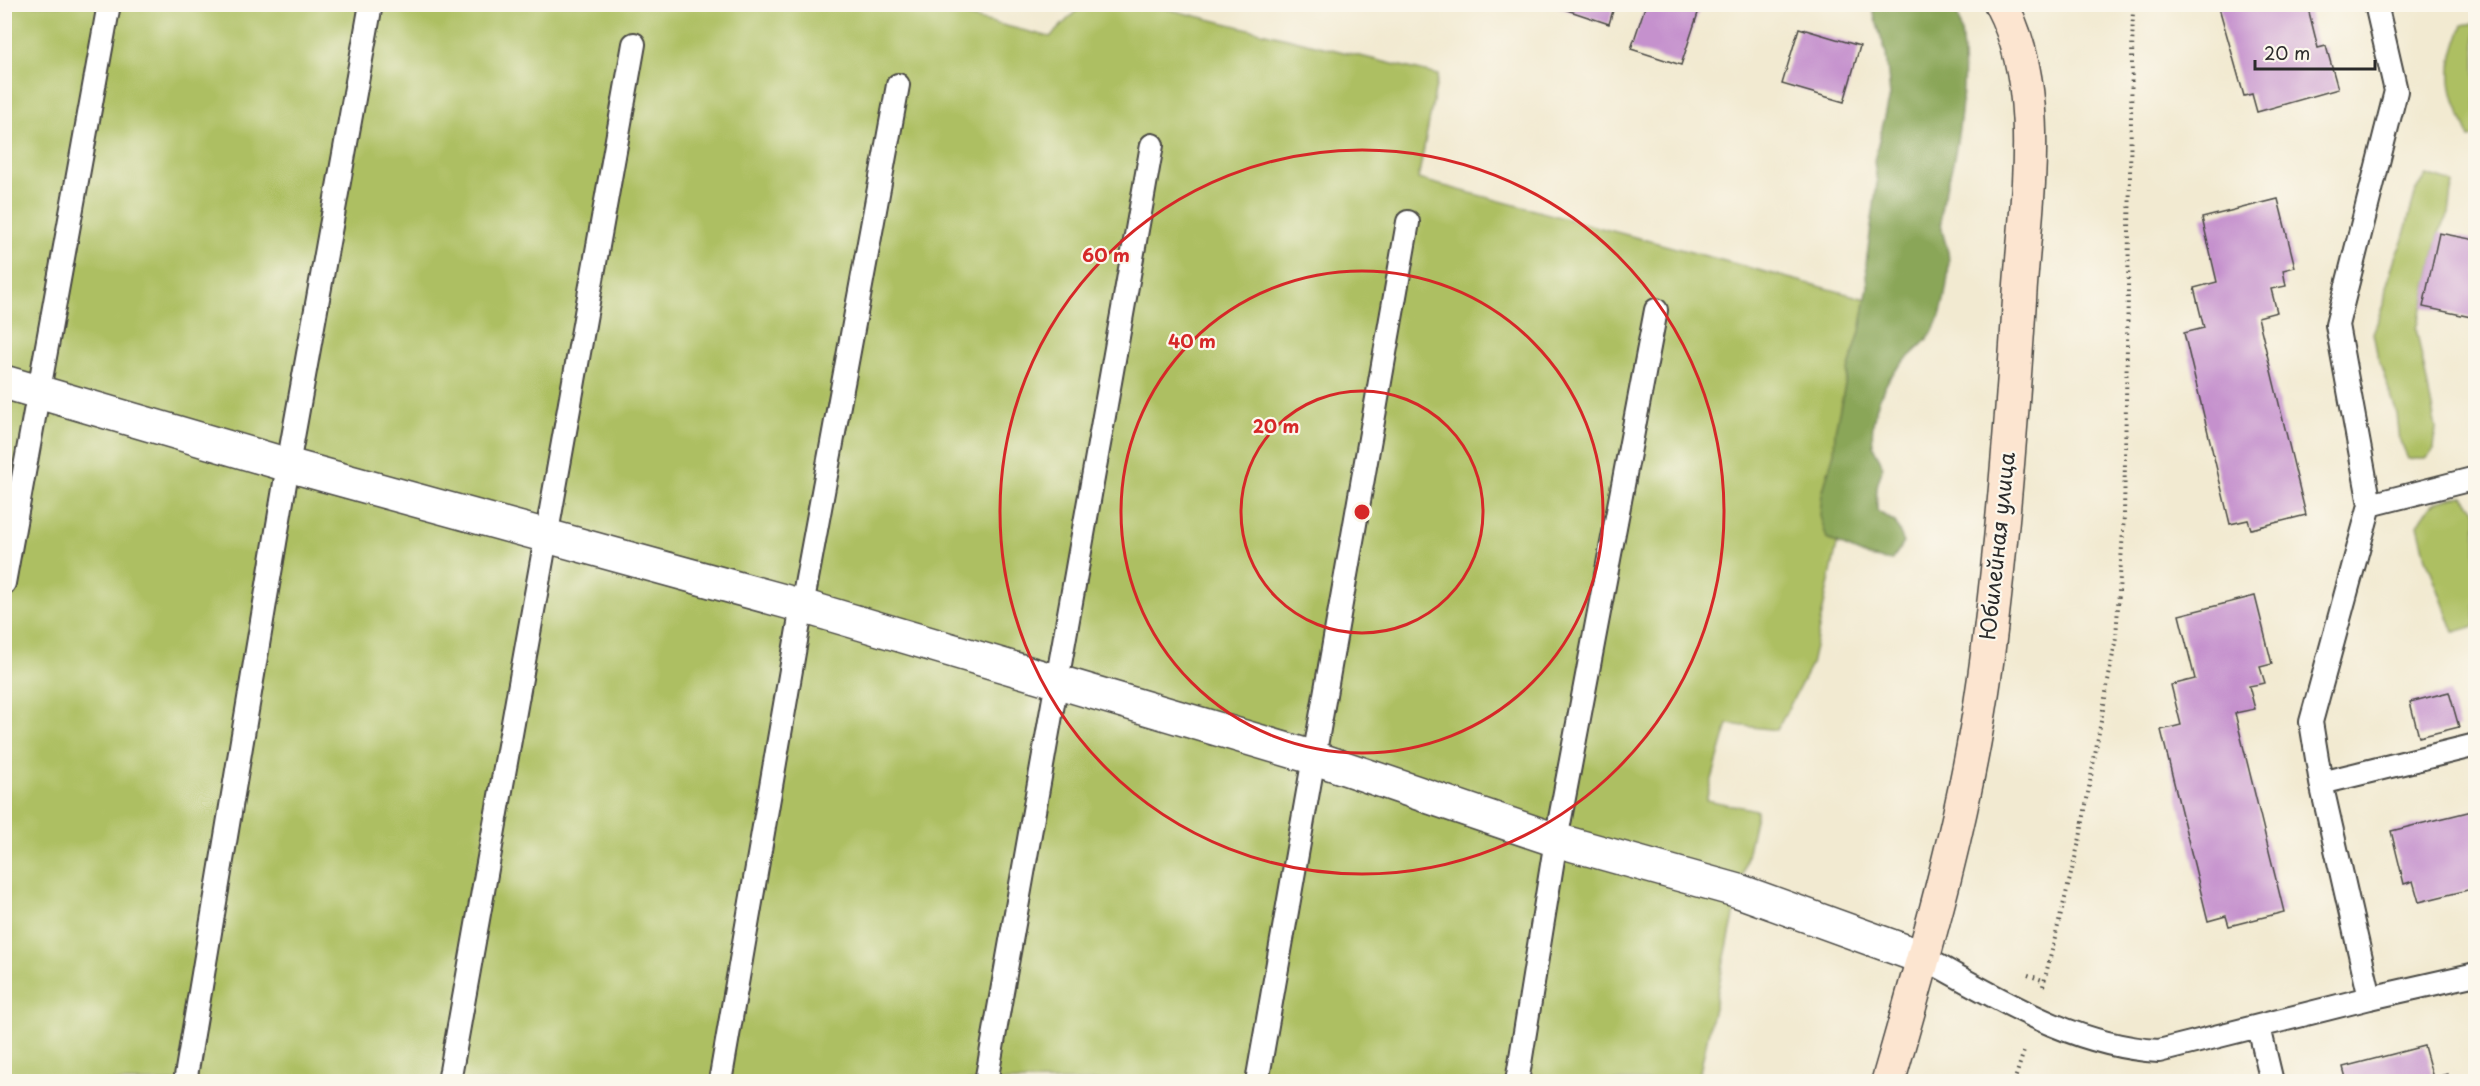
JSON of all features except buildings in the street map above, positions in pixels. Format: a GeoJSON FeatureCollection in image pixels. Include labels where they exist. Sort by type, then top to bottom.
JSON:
{"type":"FeatureCollection","features":[{"type":"Feature","properties":{"kind":"street","name":"Юбилейная улица"},"geometry":{"type":"LineString","coordinates":[[1888,1082],[1948,865],[1984,682],[2014,392],[2030,145],[2021,61],[2012,24],[2001,4]]}},
{"type":"Feature","properties":{"kind":"street"},"geometry":{"type":"LineString","coordinates":[[4,382],[288,465],[802,606],[1315,758],[1556,840],[1739,891],[1924,958]]}},
{"type":"Feature","properties":{"kind":"lane"},"geometry":{"type":"LineString","coordinates":[[4,583],[109,4]]}},
{"type":"Feature","properties":{"kind":"lane"},"geometry":{"type":"LineString","coordinates":[[185,1082],[288,465],[371,4]]}},
{"type":"Feature","properties":{"kind":"lane"},"geometry":{"type":"LineString","coordinates":[[2370,998],[2321,783],[2311,722],[2370,505],[2337,325],[2396,92],[2376,4]]}},
{"type":"Feature","properties":{"kind":"lane"},"geometry":{"type":"LineString","coordinates":[[449,1082],[634,44]]}},
{"type":"Feature","properties":{"kind":"lane"},"geometry":{"type":"LineString","coordinates":[[720,1082],[802,606],[898,85]]}},
{"type":"Feature","properties":{"kind":"lane"},"geometry":{"type":"LineString","coordinates":[[986,1082],[1152,146]]}},
{"type":"Feature","properties":{"kind":"lane"},"geometry":{"type":"LineString","coordinates":[[1257,1082],[1408,222]]}},
{"type":"Feature","properties":{"kind":"lane"},"geometry":{"type":"LineString","coordinates":[[1517,1082],[1556,840],[1656,310]]}},
{"type":"Feature","properties":{"kind":"lane"},"geometry":{"type":"LineString","coordinates":[[2370,505],[2475,478]]}},
{"type":"Feature","properties":{"kind":"lane"},"geometry":{"type":"LineString","coordinates":[[2321,783],[2475,745]]}},
{"type":"Feature","properties":{"kind":"lane"},"geometry":{"type":"LineString","coordinates":[[1924,958],[2035,1018],[2093,1040],[2132,1049],[2159,1051],[2475,974]]}},
{"type":"Feature","properties":{"kind":"lane"},"geometry":{"type":"LineString","coordinates":[[2259,1027],[2272,1082]]}},
{"type":"Feature","properties":{"kind":"path"},"geometry":{"type":"LineString","coordinates":[[2014,1082],[2035,1018],[2080,838],[2116,637],[2124,516],[2133,4]]}},
{"type":"Feature","properties":{"kind":"green space"},"geometry":{"type":"Polygon","coordinates":[[[918,4],[1050,37],[1082,5],[1151,5],[1438,75],[1418,179],[1889,305],[1811,665],[1777,730],[1728,724],[1706,800],[1757,810],[1698,1081],[5,1082],[5,5],[918,4]]]}},
{"type":"Feature","properties":{"kind":"green space"},"geometry":{"type":"Polygon","coordinates":[[[1871,5],[1955,5],[1960,24],[1964,63],[1960,124],[1941,212],[1949,259],[1942,308],[1933,331],[1887,382],[1876,408],[1873,426],[1874,447],[1882,465],[1877,485],[1877,511],[1895,522],[1904,543],[1891,561],[1869,557],[1827,539],[1820,516],[1822,494],[1834,452],[1835,431],[1848,371],[1860,331],[1868,286],[1866,264],[1877,183],[1874,161],[1890,96],[1886,53],[1871,5]]]}},
{"type":"Feature","properties":{"kind":"green space"},"geometry":{"type":"Polygon","coordinates":[[[2475,23],[2476,136],[2470,138],[2453,94],[2451,70],[2463,25],[2475,23]]]}},
{"type":"Feature","properties":{"kind":"green space"},"geometry":{"type":"Polygon","coordinates":[[[2427,175],[2453,183],[2449,214],[2439,233],[2423,307],[2416,328],[2436,428],[2434,450],[2425,459],[2408,459],[2400,441],[2397,414],[2378,358],[2373,333],[2384,305],[2386,288],[2416,191],[2427,175]]]}},
{"type":"Feature","properties":{"kind":"green space"},"geometry":{"type":"Polygon","coordinates":[[[2464,496],[2476,511],[2475,626],[2454,632],[2426,558],[2418,525],[2431,506],[2441,500],[2464,496]]]}}]}
